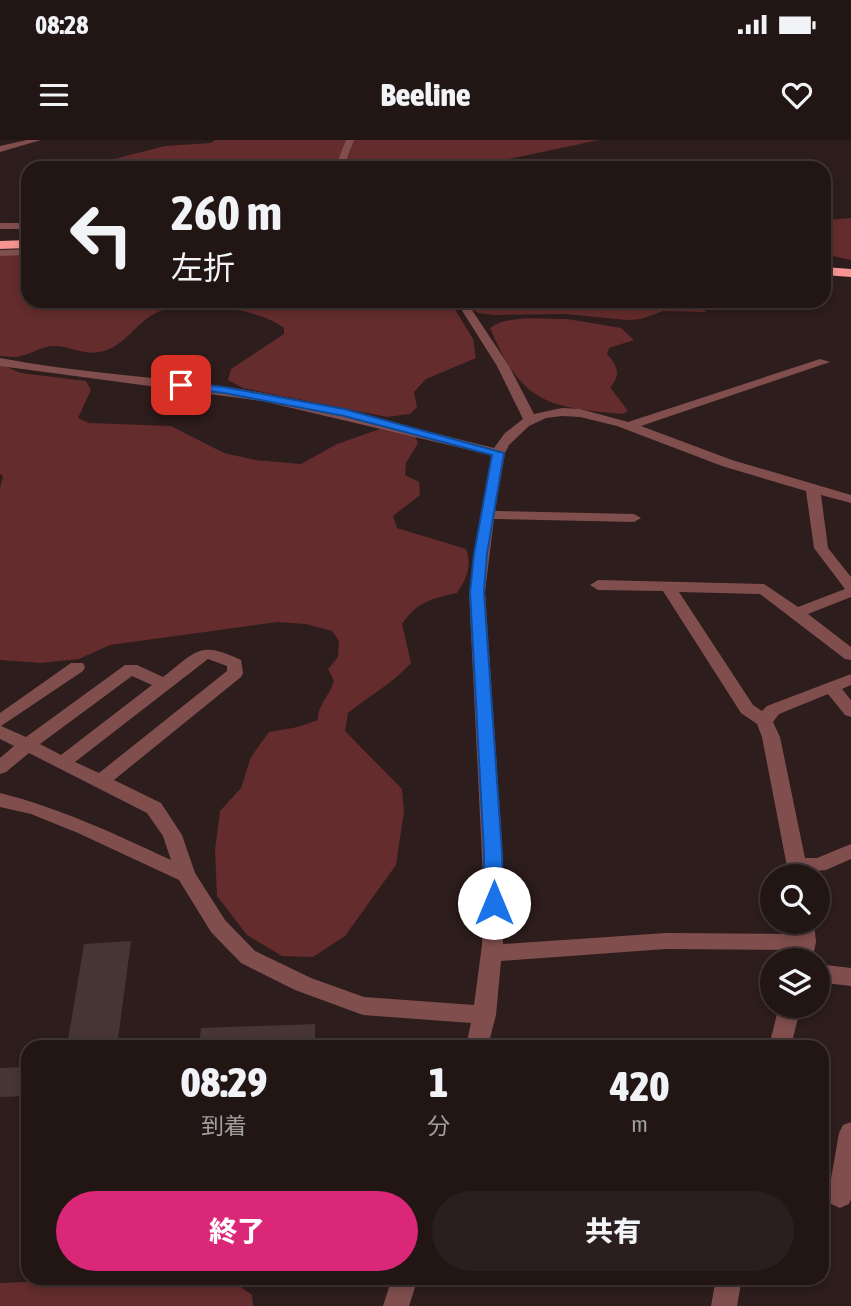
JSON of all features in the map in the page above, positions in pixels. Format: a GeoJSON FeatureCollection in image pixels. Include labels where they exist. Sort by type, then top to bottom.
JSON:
{"type":"FeatureCollection","features":[{"type":"Feature","properties":{"kind":"highway"},"geometry":{"type":"LineString","coordinates":[[0,245],[21,244]]}},
{"type":"Feature","properties":{"kind":"highway"},"geometry":{"type":"LineString","coordinates":[[831,272],[851,273]]}},
{"type":"Feature","properties":{"kind":"street"},"geometry":{"type":"LineString","coordinates":[[0,149],[37,140]]}},
{"type":"Feature","properties":{"kind":"street"},"geometry":{"type":"LineString","coordinates":[[340,161],[350,140]]}},
{"type":"Feature","properties":{"kind":"street"},"geometry":{"type":"LineString","coordinates":[[0,226],[21,226]]}},
{"type":"Feature","properties":{"kind":"street"},"geometry":{"type":"LineString","coordinates":[[0,253],[21,252]]}},
{"type":"Feature","properties":{"kind":"street"},"geometry":{"type":"LineString","coordinates":[[466,308],[503,366],[530,419]]}},
{"type":"Feature","properties":{"kind":"street"},"geometry":{"type":"LineString","coordinates":[[0,362],[86,377],[224,390],[280,400],[344,413],[498,453]]}},
{"type":"Feature","properties":{"kind":"street"},"geometry":{"type":"LineString","coordinates":[[626,426],[824,362]]}},
{"type":"Feature","properties":{"kind":"street"},"geometry":{"type":"LineString","coordinates":[[479,1040],[494,953],[493,853],[477,592],[498,453],[514,429],[530,419],[564,412],[626,426],[728,463],[851,499]]}},
{"type":"Feature","properties":{"kind":"street"},"geometry":{"type":"LineString","coordinates":[[797,614],[851,589],[821,548],[813,489]]}},
{"type":"Feature","properties":{"kind":"street"},"geometry":{"type":"LineString","coordinates":[[488,514],[634,518]]}},
{"type":"Feature","properties":{"kind":"street"},"geometry":{"type":"LineString","coordinates":[[598,585],[764,589],[851,655]]}},
{"type":"Feature","properties":{"kind":"street"},"geometry":{"type":"LineString","coordinates":[[668,587],[747,709],[764,721],[771,737],[797,864]]}},
{"type":"Feature","properties":{"kind":"street"},"geometry":{"type":"LineString","coordinates":[[63,762],[204,654],[215,654],[235,664],[235,673],[102,780]]}},
{"type":"Feature","properties":{"kind":"street"},"geometry":{"type":"LineString","coordinates":[[0,721],[78,667]]}},
{"type":"Feature","properties":{"kind":"street"},"geometry":{"type":"LineString","coordinates":[[0,768],[131,669],[164,684]]}},
{"type":"Feature","properties":{"kind":"street"},"geometry":{"type":"LineString","coordinates":[[764,721],[773,710],[851,680]]}},
{"type":"Feature","properties":{"kind":"street"},"geometry":{"type":"LineString","coordinates":[[831,687],[851,711]]}},
{"type":"Feature","properties":{"kind":"street"},"geometry":{"type":"LineString","coordinates":[[0,732],[154,808],[172,835],[186,875],[218,926],[248,957],[303,984],[363,1006],[485,1015]]}},
{"type":"Feature","properties":{"kind":"street"},"geometry":{"type":"LineString","coordinates":[[0,800],[36,809],[85,828],[186,875]]}},
{"type":"Feature","properties":{"kind":"street"},"geometry":{"type":"LineString","coordinates":[[821,864],[851,851]]}},
{"type":"Feature","properties":{"kind":"street"},"geometry":{"type":"LineString","coordinates":[[494,953],[666,941],[803,942]]}},
{"type":"Feature","properties":{"kind":"street"},"geometry":{"type":"LineString","coordinates":[[830,975],[851,977]]}},
{"type":"Feature","properties":{"kind":"street"},"geometry":{"type":"LineString","coordinates":[[782,1040],[787,1018]]}},
{"type":"Feature","properties":{"kind":"street"},"geometry":{"type":"LineString","coordinates":[[838,1195],[851,1133]]}},
{"type":"Feature","properties":{"kind":"street"},"geometry":{"type":"LineString","coordinates":[[396,1306],[403,1285]]}},
{"type":"Feature","properties":{"kind":"street"},"geometry":{"type":"LineString","coordinates":[[724,1306],[728,1285]]}},
{"type":"Feature","properties":{"kind":"shaded area"},"geometry":{"type":"Polygon","coordinates":[[[215,140],[599,140],[506,161],[106,161],[165,146],[211,143],[215,140]]]}},
{"type":"Feature","properties":{"kind":"shaded area"},"geometry":{"type":"Polygon","coordinates":[[[851,218],[851,260],[831,256],[831,219],[851,218]]]}},
{"type":"Feature","properties":{"kind":"shaded area"},"geometry":{"type":"Polygon","coordinates":[[[0,255],[21,255],[21,308],[169,308],[149,317],[122,341],[107,350],[88,352],[52,346],[19,357],[0,356],[0,255]]]}},
{"type":"Feature","properties":{"kind":"shaded area"},"geometry":{"type":"Polygon","coordinates":[[[227,308],[454,308],[473,339],[476,358],[426,379],[414,392],[417,407],[410,414],[387,417],[243,388],[228,380],[231,369],[284,334],[284,328],[240,310],[227,308]]]}},
{"type":"Feature","properties":{"kind":"shaded area"},"geometry":{"type":"Polygon","coordinates":[[[471,308],[700,308],[707,312],[663,311],[641,319],[627,320],[565,314],[493,315],[471,308]]]}},
{"type":"Feature","properties":{"kind":"shaded area"},"geometry":{"type":"Polygon","coordinates":[[[517,319],[567,319],[621,328],[634,340],[609,348],[607,354],[617,370],[614,383],[610,387],[628,411],[623,414],[574,408],[540,396],[513,372],[490,328],[517,319]]]}},
{"type":"Feature","properties":{"kind":"shaded area"},"geometry":{"type":"Polygon","coordinates":[[[0,364],[21,373],[86,381],[91,390],[78,418],[89,423],[171,426],[224,453],[255,460],[301,464],[337,444],[380,429],[415,436],[418,443],[406,463],[405,475],[419,482],[420,495],[393,516],[397,528],[466,549],[469,561],[467,572],[457,593],[426,602],[408,616],[402,624],[411,663],[388,684],[348,713],[345,731],[402,789],[404,812],[396,865],[345,936],[313,957],[282,956],[247,935],[217,896],[215,850],[220,811],[241,788],[251,757],[269,732],[318,720],[334,681],[328,669],[338,657],[339,641],[332,631],[306,624],[277,622],[110,645],[79,659],[40,663],[0,660],[0,488],[3,476],[0,474],[0,364]]]}},
{"type":"Feature","properties":{"kind":"shaded area"},"geometry":{"type":"Polygon","coordinates":[[[0,1283],[238,1285],[252,1295],[253,1306],[0,1306],[0,1283]]]}},
{"type":"Feature","properties":{"kind":"building"},"geometry":{"type":"Polygon","coordinates":[[[131,941],[118,1040],[68,1040],[84,944],[131,941]]]}},
{"type":"Feature","properties":{"kind":"building"},"geometry":{"type":"Polygon","coordinates":[[[315,1024],[315,1040],[200,1040],[201,1028],[315,1024]]]}},
{"type":"Feature","properties":{"kind":"building"},"geometry":{"type":"Polygon","coordinates":[[[21,1067],[21,1096],[0,1097],[0,1068],[21,1067]]]}},
{"type":"Feature","properties":{"kind":"route"},"geometry":{"type":"LineString","coordinates":[[181,385],[224,390],[344,413],[498,453],[477,592],[494,903]]}}]}
